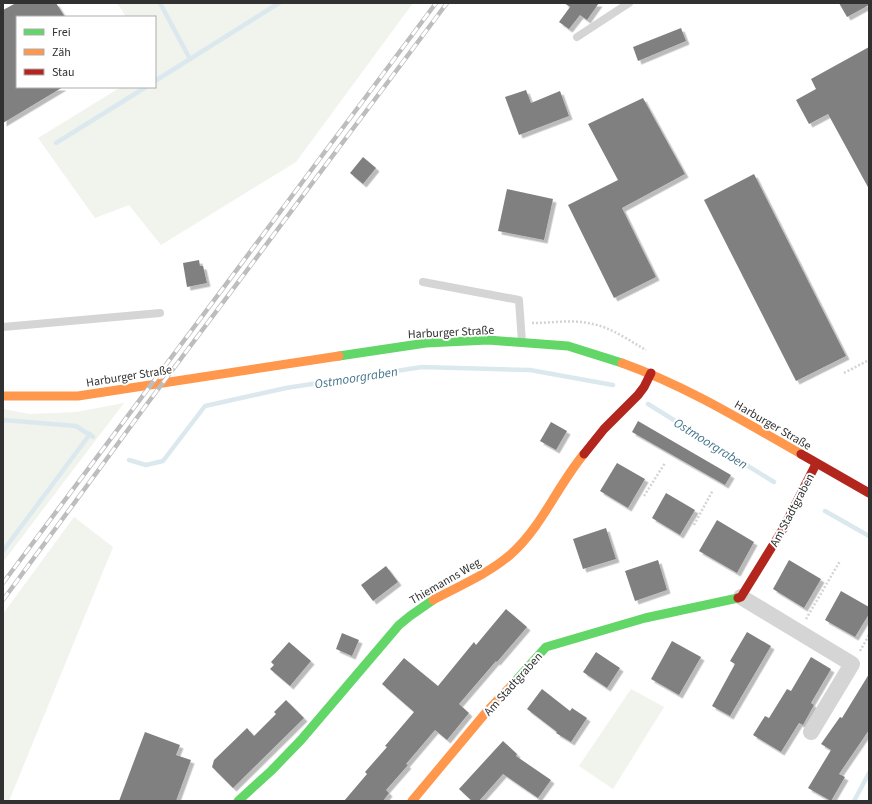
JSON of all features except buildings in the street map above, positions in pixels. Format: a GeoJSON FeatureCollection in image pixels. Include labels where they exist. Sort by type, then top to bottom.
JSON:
{"type":"FeatureCollection","features":[{"type":"Feature","properties":{"kind":"street","name":"Harburger Straße"},"geometry":{"type":"LineString","coordinates":[[3,396],[78,396],[426,343],[488,340],[568,346],[610,358],[651,373],[708,402],[869,493]]}},
{"type":"Feature","properties":{"kind":"street","name":"Thiemanns Weg"},"geometry":{"type":"LineString","coordinates":[[238,801],[269,773],[298,743],[400,624],[434,600],[497,565],[524,543],[574,466],[601,431],[643,389],[651,373]]}},
{"type":"Feature","properties":{"kind":"street","name":"Am Stadtgraben"},"geometry":{"type":"LineString","coordinates":[[412,801],[488,710],[546,647],[645,618],[741,597],[783,529],[816,464]]}},
{"type":"Feature","properties":{"kind":"street"},"geometry":{"type":"LineString","coordinates":[[741,597],[852,664],[810,732]]}},
{"type":"Feature","properties":{"kind":"lane"},"geometry":{"type":"LineString","coordinates":[[577,37],[629,3]]}},
{"type":"Feature","properties":{"kind":"lane"},"geometry":{"type":"LineString","coordinates":[[423,282],[518,300],[522,343]]}},
{"type":"Feature","properties":{"kind":"lane"},"geometry":{"type":"LineString","coordinates":[[3,327],[160,313]]}},
{"type":"Feature","properties":{"kind":"path"},"geometry":{"type":"LineString","coordinates":[[521,323],[573,321],[594,324],[649,352]]}},
{"type":"Feature","properties":{"kind":"path"},"geometry":{"type":"LineString","coordinates":[[844,373],[869,360]]}},
{"type":"Feature","properties":{"kind":"path"},"geometry":{"type":"LineString","coordinates":[[644,496],[665,463]]}},
{"type":"Feature","properties":{"kind":"path"},"geometry":{"type":"LineString","coordinates":[[694,525],[713,490]]}},
{"type":"Feature","properties":{"kind":"path"},"geometry":{"type":"LineString","coordinates":[[798,632],[840,561]]}},
{"type":"Feature","properties":{"kind":"shaded area"},"geometry":{"type":"Polygon","coordinates":[[[117,3],[413,3],[296,162],[161,245],[129,205],[95,218],[38,138],[119,88],[156,88],[156,16],[125,16],[117,3]]]}},
{"type":"Feature","properties":{"kind":"shaded area"},"geometry":{"type":"Polygon","coordinates":[[[124,403],[3,562],[3,409],[29,414],[76,412],[124,403]]]}},
{"type":"Feature","properties":{"kind":"shaded area"},"geometry":{"type":"Polygon","coordinates":[[[74,517],[113,547],[9,801],[3,801],[3,614],[74,517]]]}},
{"type":"Feature","properties":{"kind":"shaded area"},"geometry":{"type":"Polygon","coordinates":[[[631,689],[664,707],[613,789],[579,766],[631,689]]]}},
{"type":"Feature","properties":{"kind":"waterway"},"geometry":{"type":"LineString","coordinates":[[160,3],[190,59]]}},
{"type":"Feature","properties":{"kind":"waterway"},"geometry":{"type":"LineString","coordinates":[[156,80],[279,3]]}},
{"type":"Feature","properties":{"kind":"waterway"},"geometry":{"type":"LineString","coordinates":[[56,143],[144,88]]}},
{"type":"Feature","properties":{"kind":"waterway","name":"Ostmoorgraben"},"geometry":{"type":"LineString","coordinates":[[129,460],[146,465],[163,461],[205,406],[286,388],[422,367],[530,370],[613,385]]}},
{"type":"Feature","properties":{"kind":"waterway","name":"Ostmoorgraben"},"geometry":{"type":"LineString","coordinates":[[648,404],[774,482]]}},
{"type":"Feature","properties":{"kind":"waterway","name":"Ostmoorgraben"},"geometry":{"type":"LineString","coordinates":[[3,420],[76,426],[93,437]]}},
{"type":"Feature","properties":{"kind":"waterway"},"geometry":{"type":"LineString","coordinates":[[3,551],[90,434]]}},
{"type":"Feature","properties":{"kind":"waterway","name":"Ostmoorgraben"},"geometry":{"type":"LineString","coordinates":[[825,511],[869,536]]}},
{"type":"Feature","properties":{"kind":"waterway"},"geometry":{"type":"LineString","coordinates":[[854,801],[869,773]]}},
{"type":"Feature","properties":{"kind":"railway"},"geometry":{"type":"LineString","coordinates":[[3,583],[436,3]]}},
{"type":"Feature","properties":{"kind":"railway"},"geometry":{"type":"LineString","coordinates":[[3,600],[147,404],[447,3]]}},
{"type":"Feature","properties":{"kind":"traffic: fast"},"geometry":{"type":"LineString","coordinates":[[339,356],[426,343],[488,340],[568,346],[622,363]]}},
{"type":"Feature","properties":{"kind":"traffic: fast"},"geometry":{"type":"LineString","coordinates":[[511,686],[546,647],[645,618],[738,598]]}},
{"type":"Feature","properties":{"kind":"traffic: fast"},"geometry":{"type":"LineString","coordinates":[[238,801],[271,771],[301,740],[399,625],[433,600]]}},
{"type":"Feature","properties":{"kind":"traffic: slow"},"geometry":{"type":"LineString","coordinates":[[3,396],[78,396],[339,356]]}},
{"type":"Feature","properties":{"kind":"traffic: slow"},"geometry":{"type":"LineString","coordinates":[[622,363],[646,372],[691,393],[801,454]]}},
{"type":"Feature","properties":{"kind":"traffic: slow"},"geometry":{"type":"LineString","coordinates":[[433,600],[483,574],[510,555],[531,532],[574,466],[584,454]]}},
{"type":"Feature","properties":{"kind":"traffic: slow"},"geometry":{"type":"LineString","coordinates":[[412,801],[488,710],[511,686]]}},
{"type":"Feature","properties":{"kind":"traffic: jam"},"geometry":{"type":"LineString","coordinates":[[584,454],[604,429],[638,395],[651,373]]}},
{"type":"Feature","properties":{"kind":"traffic: jam"},"geometry":{"type":"LineString","coordinates":[[801,454],[869,493]]}},
{"type":"Feature","properties":{"kind":"traffic: jam"},"geometry":{"type":"LineString","coordinates":[[738,598],[741,597],[783,529],[816,464]]}}]}
